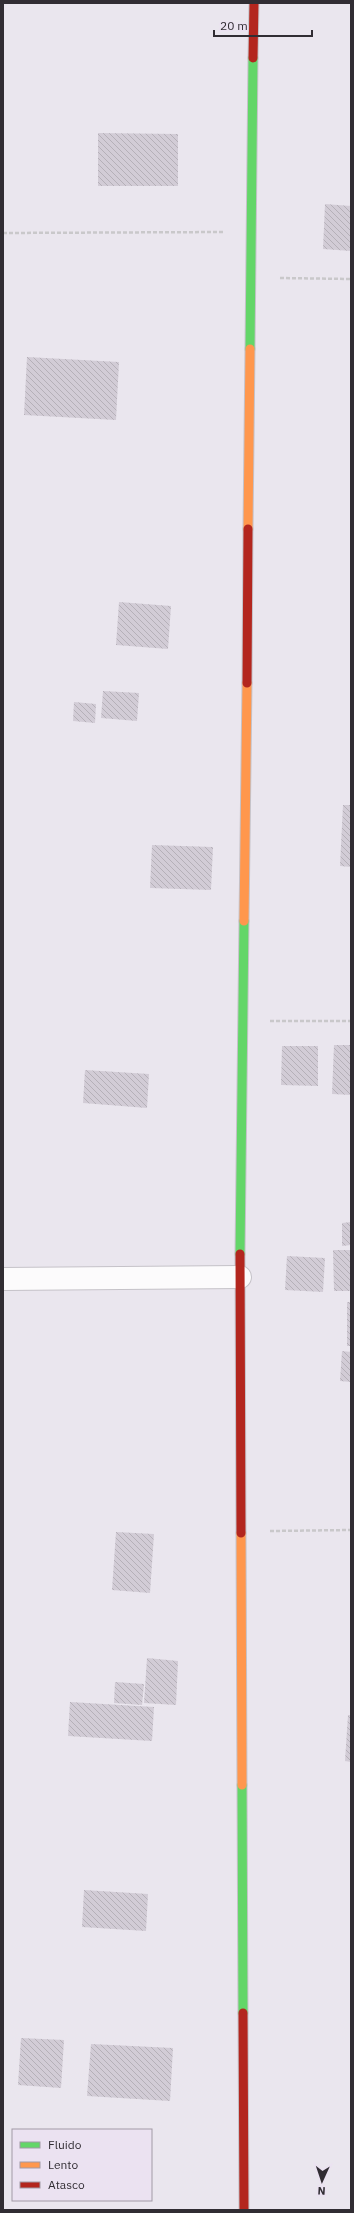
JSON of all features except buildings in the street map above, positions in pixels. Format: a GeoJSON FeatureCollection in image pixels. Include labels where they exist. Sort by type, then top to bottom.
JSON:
{"type":"FeatureCollection","features":[{"type":"Feature","properties":{"kind":"street"},"geometry":{"type":"LineString","coordinates":[[244,2210],[240,1277],[254,3]]}},
{"type":"Feature","properties":{"kind":"street"},"geometry":{"type":"LineString","coordinates":[[3,1279],[240,1277]]}},
{"type":"Feature","properties":{"kind":"path"},"geometry":{"type":"LineString","coordinates":[[3,233],[252,231]]}},
{"type":"Feature","properties":{"kind":"path"},"geometry":{"type":"LineString","coordinates":[[251,278],[351,279]]}},
{"type":"Feature","properties":{"kind":"path"},"geometry":{"type":"LineString","coordinates":[[244,1021],[351,1021]]}},
{"type":"Feature","properties":{"kind":"path"},"geometry":{"type":"LineString","coordinates":[[242,1531],[351,1530]]}},
{"type":"Feature","properties":{"kind":"traffic: fast"},"geometry":{"type":"LineString","coordinates":[[250,349],[253,58]]}},
{"type":"Feature","properties":{"kind":"traffic: fast"},"geometry":{"type":"LineString","coordinates":[[240,1254],[244,921]]}},
{"type":"Feature","properties":{"kind":"traffic: fast"},"geometry":{"type":"LineString","coordinates":[[242,1785],[243,2013]]}},
{"type":"Feature","properties":{"kind":"traffic: slow"},"geometry":{"type":"LineString","coordinates":[[248,529],[250,349]]}},
{"type":"Feature","properties":{"kind":"traffic: slow"},"geometry":{"type":"LineString","coordinates":[[244,921],[247,683]]}},
{"type":"Feature","properties":{"kind":"traffic: slow"},"geometry":{"type":"LineString","coordinates":[[241,1533],[242,1785]]}},
{"type":"Feature","properties":{"kind":"traffic: jam"},"geometry":{"type":"LineString","coordinates":[[253,58],[254,3]]}},
{"type":"Feature","properties":{"kind":"traffic: jam"},"geometry":{"type":"LineString","coordinates":[[247,683],[248,529]]}},
{"type":"Feature","properties":{"kind":"traffic: jam"},"geometry":{"type":"LineString","coordinates":[[240,1254],[241,1533]]}},
{"type":"Feature","properties":{"kind":"traffic: jam"},"geometry":{"type":"LineString","coordinates":[[243,2013],[244,2210]]}}]}
